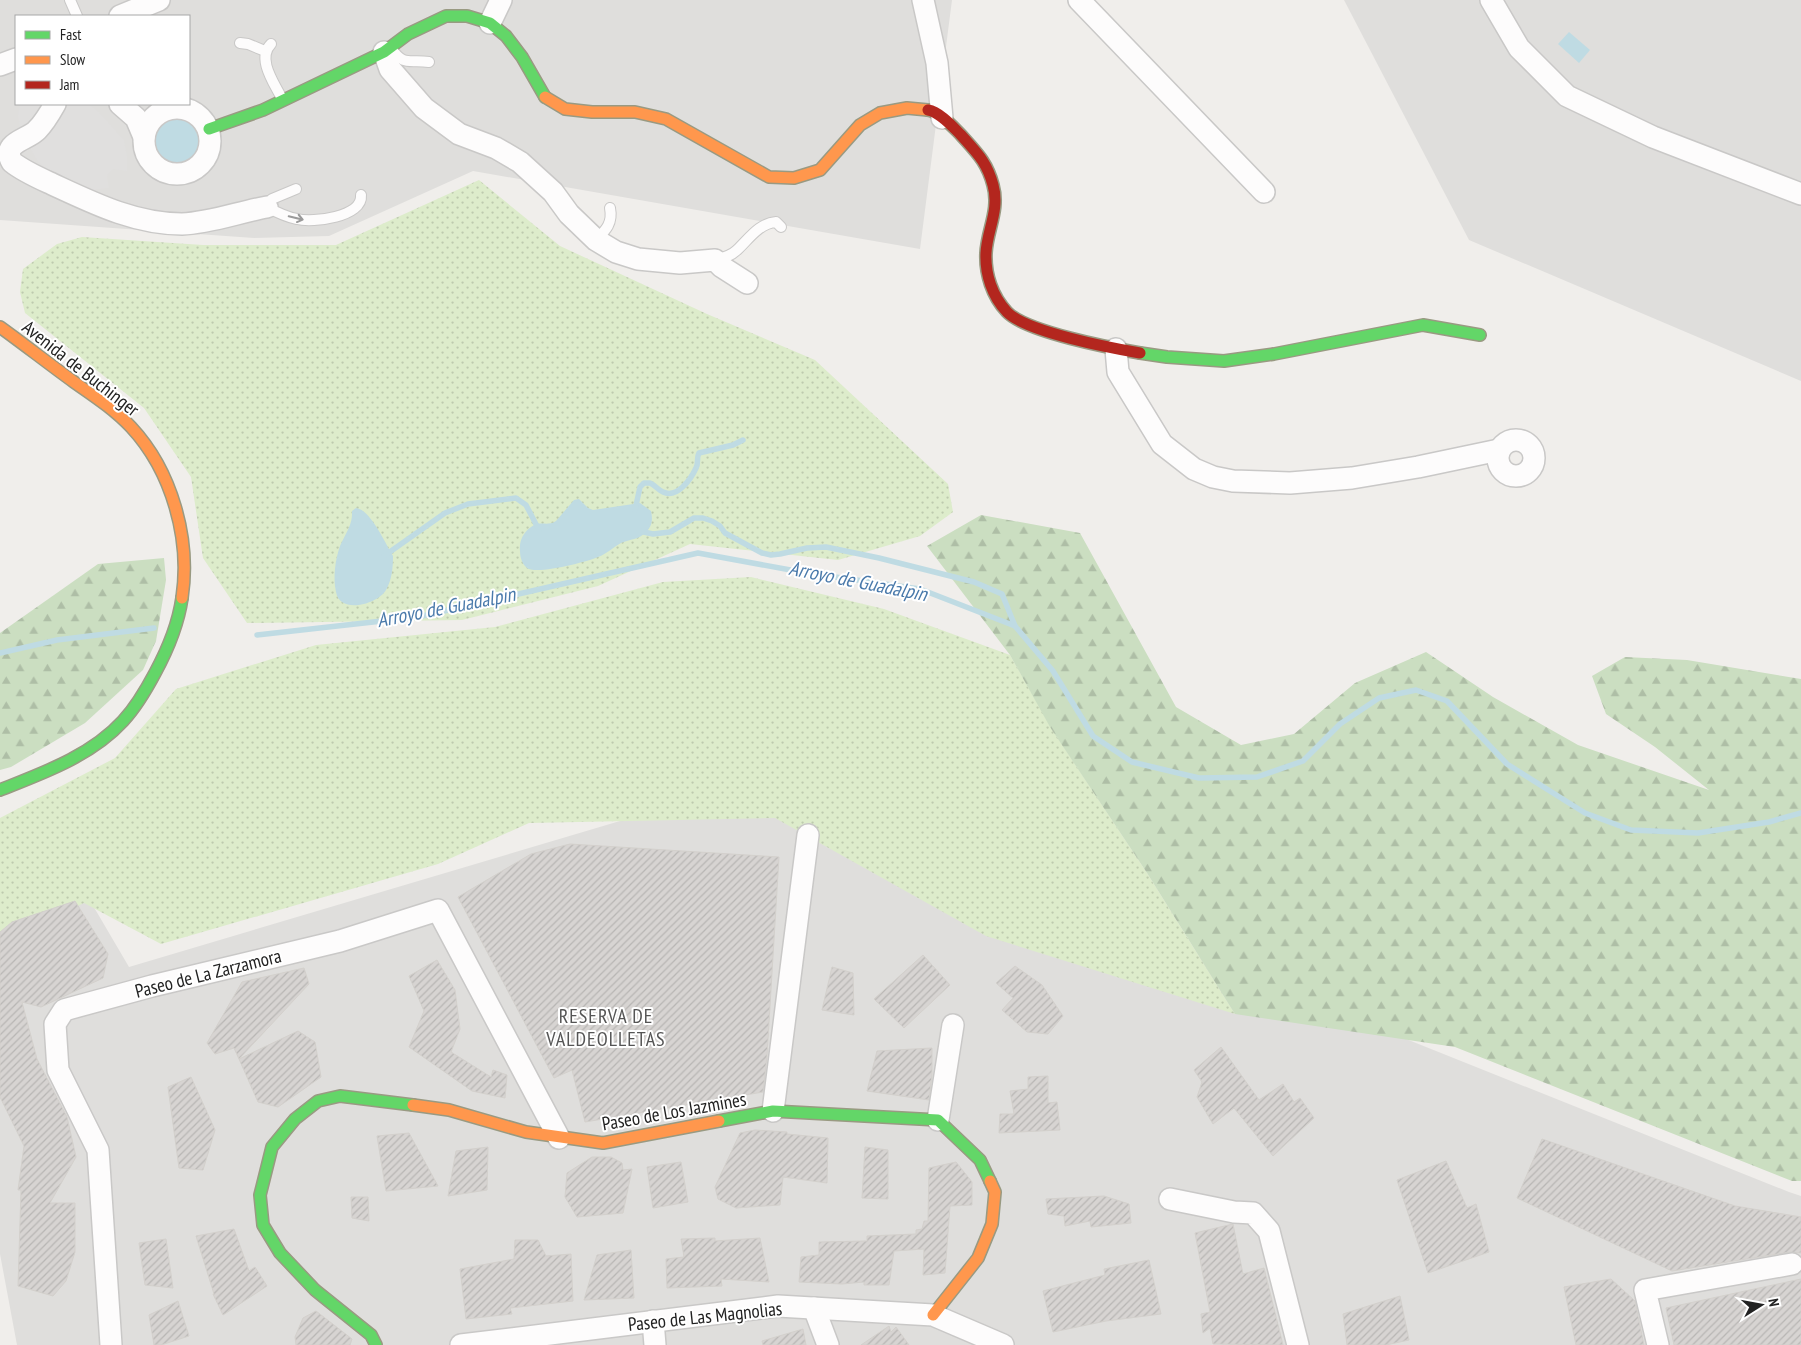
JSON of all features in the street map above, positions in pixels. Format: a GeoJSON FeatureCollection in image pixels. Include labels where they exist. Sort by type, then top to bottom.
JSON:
{"type":"FeatureCollection","features":[{"type":"Feature","properties":{"kind":"street"},"geometry":{"type":"LineString","coordinates":[[122,15],[159,0]]}},
{"type":"Feature","properties":{"kind":"street"},"geometry":{"type":"LineString","coordinates":[[490,24],[501,0]]}},
{"type":"Feature","properties":{"kind":"street"},"geometry":{"type":"LineString","coordinates":[[923,0],[937,63],[942,118]]}},
{"type":"Feature","properties":{"kind":"street"},"geometry":{"type":"LineString","coordinates":[[1079,0],[1264,192]]}},
{"type":"Feature","properties":{"kind":"street"},"geometry":{"type":"LineString","coordinates":[[1491,0],[1519,48],[1567,96],[1653,137],[1801,194]]}},
{"type":"Feature","properties":{"kind":"street"},"geometry":{"type":"LineString","coordinates":[[209,130],[263,110],[387,49],[408,34],[446,16],[461,12],[490,24],[506,36],[522,57],[546,98],[565,108],[592,112],[635,112],[666,119],[769,177],[794,178],[820,170],[860,125],[880,113],[907,108],[933,110],[984,161],[994,187],[995,215],[986,252],[988,277],[994,294],[1008,313],[1035,328],[1116,349],[1167,357],[1224,361],[1274,354],[1422,325],[1480,335]]}},
{"type":"Feature","properties":{"kind":"street"},"geometry":{"type":"LineString","coordinates":[[387,49],[390,69],[424,108],[459,134],[496,148],[520,162],[553,192],[569,214],[596,240],[616,252],[638,258],[680,263],[708,257],[748,283]]}},
{"type":"Feature","properties":{"kind":"street"},"geometry":{"type":"LineString","coordinates":[[0,65],[15,59]]}},
{"type":"Feature","properties":{"kind":"street"},"geometry":{"type":"LineString","coordinates":[[54,105],[36,132],[5,149],[12,162],[42,179],[124,215],[153,222],[183,224],[212,220],[267,207]]}},
{"type":"Feature","properties":{"kind":"street"},"geometry":{"type":"LineString","coordinates":[[121,105],[136,118],[144,138]]}},
{"type":"Feature","properties":{"kind":"street"},"geometry":{"type":"LineString","coordinates":[[157,106],[185,108],[194,112],[202,118],[209,130],[211,144],[204,162],[188,173],[169,173],[161,170],[153,164],[144,147],[146,128],[157,106]]}},
{"type":"Feature","properties":{"kind":"street","name":"Avenida de Buchinger"},"geometry":{"type":"LineString","coordinates":[[0,327],[100,400],[132,428],[151,453],[167,486],[178,516],[184,549],[179,616],[171,643],[142,696],[122,723],[94,746],[25,780],[0,790]]}},
{"type":"Feature","properties":{"kind":"street"},"geometry":{"type":"LineString","coordinates":[[1116,349],[1118,372],[1162,444],[1194,469],[1213,477],[1233,481],[1290,483],[1352,478],[1418,467],[1499,450]]}},
{"type":"Feature","properties":{"kind":"street"},"geometry":{"type":"LineString","coordinates":[[773,1111],[808,835]]}},
{"type":"Feature","properties":{"kind":"street","name":"Paseo de La Zarzamora"},"geometry":{"type":"LineString","coordinates":[[111,1345],[98,1150],[58,1070],[55,1024],[64,1010],[152,986],[340,941],[438,910],[559,1138]]}},
{"type":"Feature","properties":{"kind":"street"},"geometry":{"type":"LineString","coordinates":[[933,1315],[978,1258],[992,1224],[995,1192],[980,1160],[938,1120],[953,1025]]}},
{"type":"Feature","properties":{"kind":"street","name":"Paseo de Los Jazmines"},"geometry":{"type":"LineString","coordinates":[[376,1345],[371,1335],[315,1290],[280,1253],[262,1225],[260,1195],[272,1146],[295,1119],[318,1101],[340,1096],[449,1110],[526,1132],[603,1143],[773,1111],[938,1120]]}},
{"type":"Feature","properties":{"kind":"street"},"geometry":{"type":"LineString","coordinates":[[1170,1199],[1234,1212],[1253,1213],[1269,1231],[1298,1345]]}},
{"type":"Feature","properties":{"kind":"street"},"geometry":{"type":"LineString","coordinates":[[1658,1345],[1645,1290],[1792,1264]]}},
{"type":"Feature","properties":{"kind":"street","name":"Paseo de Las Magnolias"},"geometry":{"type":"LineString","coordinates":[[461,1345],[498,1343],[653,1321],[778,1306],[933,1315],[1003,1345]]}},
{"type":"Feature","properties":{"kind":"street"},"geometry":{"type":"LineString","coordinates":[[814,1308],[828,1345]]}},
{"type":"Feature","properties":{"kind":"street"},"geometry":{"type":"LineString","coordinates":[[653,1321],[655,1345]]}},
{"type":"Feature","properties":{"kind":"lane"},"geometry":{"type":"LineString","coordinates":[[70,0],[77,15]]}},
{"type":"Feature","properties":{"kind":"lane"},"geometry":{"type":"LineString","coordinates":[[240,43],[268,47],[264,55],[266,64],[282,101]]}},
{"type":"Feature","properties":{"kind":"lane"},"geometry":{"type":"LineString","coordinates":[[387,49],[404,62],[429,62]]}},
{"type":"Feature","properties":{"kind":"lane"},"geometry":{"type":"LineString","coordinates":[[296,189],[272,199],[267,207],[298,219],[326,219],[355,209],[360,203],[362,195]]}},
{"type":"Feature","properties":{"kind":"lane"},"geometry":{"type":"LineString","coordinates":[[596,240],[608,228],[612,215],[610,208]]}},
{"type":"Feature","properties":{"kind":"lane"},"geometry":{"type":"LineString","coordinates":[[708,257],[726,258],[763,226],[776,222],[781,227]]}},
{"type":"Feature","properties":{"kind":"shaded area"},"geometry":{"type":"Polygon","coordinates":[[[0,0],[952,0],[920,249],[473,171],[329,236],[254,238],[0,220],[0,0]]]}},
{"type":"Feature","properties":{"kind":"shaded area"},"geometry":{"type":"Polygon","coordinates":[[[1344,0],[1801,0],[1801,381],[1469,240],[1344,0]]]}},
{"type":"Feature","properties":{"kind":"shaded area"},"geometry":{"type":"Polygon","coordinates":[[[20,105],[90,105],[124,140],[127,171],[113,169],[107,176],[109,188],[92,190],[72,186],[38,162],[28,145],[33,125],[20,128],[18,115],[20,105]]]}},
{"type":"Feature","properties":{"kind":"shaded area"},"geometry":{"type":"Polygon","coordinates":[[[758,780],[1801,1196],[1801,1345],[17,1345],[0,1254],[0,935],[85,892],[129,967],[758,780]]]}},
{"type":"Feature","properties":{"kind":"green space"},"geometry":{"type":"Polygon","coordinates":[[[479,180],[560,246],[707,314],[815,360],[948,484],[953,512],[920,536],[838,560],[690,544],[598,586],[462,620],[247,623],[203,558],[191,477],[144,408],[25,313],[20,292],[23,269],[57,244],[82,237],[203,245],[336,245],[479,180]]]}},
{"type":"Feature","properties":{"kind":"green space"},"geometry":{"type":"Polygon","coordinates":[[[981,515],[1080,533],[1176,707],[1241,745],[1294,734],[1355,683],[1426,652],[1493,697],[1578,745],[1709,790],[1655,747],[1606,714],[1592,676],[1625,657],[1687,660],[1801,679],[1801,1181],[1792,1181],[1455,1047],[1235,1014],[1147,873],[1050,727],[1010,655],[927,546],[981,515]]]}},
{"type":"Feature","properties":{"kind":"green space"},"geometry":{"type":"Polygon","coordinates":[[[164,558],[166,580],[156,641],[143,670],[85,723],[11,767],[0,770],[0,633],[98,564],[164,558]]]}},
{"type":"Feature","properties":{"kind":"green space"},"geometry":{"type":"Polygon","coordinates":[[[751,577],[884,609],[1010,655],[1053,731],[1147,873],[1235,1014],[986,936],[775,818],[529,823],[438,864],[161,944],[84,903],[0,944],[0,818],[115,758],[176,689],[316,645],[495,627],[663,582],[751,577]]]}},
{"type":"Feature","properties":{"kind":"water"},"geometry":{"type":"Polygon","coordinates":[[[1569,32],[1590,50],[1579,63],[1558,44],[1569,32]]]}},
{"type":"Feature","properties":{"kind":"water"},"geometry":{"type":"Polygon","coordinates":[[[171,116],[181,116],[193,123],[200,135],[200,145],[193,157],[181,164],[171,164],[163,160],[156,153],[152,145],[152,135],[156,127],[163,120],[171,116]]]}},
{"type":"Feature","properties":{"kind":"water"},"geometry":{"type":"Polygon","coordinates":[[[579,499],[588,508],[593,510],[640,503],[651,511],[651,525],[640,537],[621,543],[592,559],[551,569],[532,570],[527,568],[520,556],[522,537],[534,525],[556,521],[574,500],[579,499]]]}},
{"type":"Feature","properties":{"kind":"water"},"geometry":{"type":"Polygon","coordinates":[[[356,508],[362,510],[377,528],[393,556],[393,565],[390,582],[382,595],[368,603],[351,605],[339,599],[335,587],[335,575],[338,551],[350,525],[352,511],[356,508]]]}},
{"type":"Feature","properties":{"kind":"building"},"geometry":{"type":"Polygon","coordinates":[[[570,844],[779,857],[767,1056],[763,1092],[585,1122],[572,1070],[554,1078],[458,897],[531,854],[570,844]]]}},
{"type":"Feature","properties":{"kind":"building"},"geometry":{"type":"Polygon","coordinates":[[[75,901],[108,954],[103,978],[41,1007],[22,1002],[37,1059],[67,1117],[76,1157],[50,1203],[75,1203],[75,1252],[66,1281],[53,1296],[18,1286],[21,1190],[18,1190],[24,1146],[0,1097],[0,932],[12,922],[75,901]]]}},
{"type":"Feature","properties":{"kind":"building"},"geometry":{"type":"Polygon","coordinates":[[[923,955],[950,985],[904,1028],[874,999],[923,955]]]}},
{"type":"Feature","properties":{"kind":"building"},"geometry":{"type":"Polygon","coordinates":[[[437,960],[455,990],[460,1029],[451,1052],[491,1077],[493,1070],[507,1075],[505,1098],[472,1091],[409,1047],[424,1011],[409,976],[437,960]]]}},
{"type":"Feature","properties":{"kind":"building"},"geometry":{"type":"Polygon","coordinates":[[[1015,966],[1042,985],[1063,1016],[1048,1034],[1027,1032],[1002,1010],[1013,998],[996,983],[1015,966]]]}},
{"type":"Feature","properties":{"kind":"building"},"geometry":{"type":"Polygon","coordinates":[[[832,967],[853,973],[854,1015],[822,1010],[832,967]]]}},
{"type":"Feature","properties":{"kind":"building"},"geometry":{"type":"Polygon","coordinates":[[[304,968],[309,984],[239,1059],[234,1048],[215,1054],[207,1043],[242,982],[304,968]]]}},
{"type":"Feature","properties":{"kind":"building"},"geometry":{"type":"Polygon","coordinates":[[[298,1031],[315,1042],[321,1077],[278,1107],[258,1102],[239,1059],[298,1031]]]}},
{"type":"Feature","properties":{"kind":"building"},"geometry":{"type":"Polygon","coordinates":[[[1221,1047],[1259,1100],[1283,1084],[1294,1102],[1300,1098],[1314,1118],[1273,1156],[1234,1108],[1213,1124],[1197,1097],[1202,1082],[1194,1070],[1221,1047]]]}},
{"type":"Feature","properties":{"kind":"building"},"geometry":{"type":"Polygon","coordinates":[[[932,1048],[932,1075],[929,1100],[867,1091],[877,1051],[932,1048]]]}},
{"type":"Feature","properties":{"kind":"building"},"geometry":{"type":"Polygon","coordinates":[[[1048,1076],[1048,1103],[1057,1102],[1060,1130],[999,1133],[1000,1114],[1014,1114],[1010,1091],[1028,1089],[1028,1077],[1048,1076]]]}},
{"type":"Feature","properties":{"kind":"building"},"geometry":{"type":"Polygon","coordinates":[[[191,1077],[215,1130],[203,1170],[179,1168],[168,1087],[191,1077]]]}},
{"type":"Feature","properties":{"kind":"building"},"geometry":{"type":"Polygon","coordinates":[[[755,1130],[828,1138],[827,1183],[783,1177],[780,1205],[736,1208],[718,1199],[715,1187],[740,1133],[755,1130]]]}},
{"type":"Feature","properties":{"kind":"building"},"geometry":{"type":"Polygon","coordinates":[[[409,1133],[438,1186],[386,1191],[377,1136],[409,1133]]]}},
{"type":"Feature","properties":{"kind":"building"},"geometry":{"type":"Polygon","coordinates":[[[1542,1139],[1735,1206],[1801,1217],[1801,1253],[1790,1252],[1672,1271],[1517,1198],[1542,1139]]]}},
{"type":"Feature","properties":{"kind":"building"},"geometry":{"type":"Polygon","coordinates":[[[488,1147],[487,1190],[448,1196],[456,1151],[488,1147]]]}},
{"type":"Feature","properties":{"kind":"building"},"geometry":{"type":"Polygon","coordinates":[[[865,1147],[888,1150],[888,1199],[862,1198],[865,1147]]]}},
{"type":"Feature","properties":{"kind":"building"},"geometry":{"type":"Polygon","coordinates":[[[592,1157],[611,1157],[622,1163],[623,1170],[632,1169],[623,1213],[577,1217],[565,1197],[567,1173],[592,1157]]]}},
{"type":"Feature","properties":{"kind":"building"},"geometry":{"type":"Polygon","coordinates":[[[1446,1161],[1467,1208],[1476,1204],[1489,1252],[1428,1273],[1397,1180],[1446,1161]]]}},
{"type":"Feature","properties":{"kind":"building"},"geometry":{"type":"Polygon","coordinates":[[[681,1162],[688,1202],[653,1208],[647,1167],[681,1162]]]}},
{"type":"Feature","properties":{"kind":"building"},"geometry":{"type":"Polygon","coordinates":[[[956,1162],[972,1182],[972,1205],[950,1206],[945,1273],[923,1275],[924,1249],[894,1251],[889,1285],[864,1285],[864,1282],[842,1284],[799,1282],[801,1257],[819,1255],[819,1242],[867,1241],[867,1236],[916,1234],[916,1230],[922,1229],[924,1221],[928,1221],[929,1168],[956,1162]]]}},
{"type":"Feature","properties":{"kind":"building"},"geometry":{"type":"Polygon","coordinates":[[[1104,1196],[1129,1204],[1131,1223],[1091,1227],[1090,1221],[1065,1226],[1064,1216],[1048,1214],[1046,1199],[1104,1196]]]}},
{"type":"Feature","properties":{"kind":"building"},"geometry":{"type":"Polygon","coordinates":[[[351,1197],[368,1197],[369,1221],[352,1218],[351,1197]]]}},
{"type":"Feature","properties":{"kind":"building"},"geometry":{"type":"Polygon","coordinates":[[[1233,1224],[1243,1274],[1264,1268],[1283,1345],[1213,1344],[1210,1328],[1203,1333],[1201,1314],[1210,1312],[1195,1233],[1233,1224]]]}},
{"type":"Feature","properties":{"kind":"building"},"geometry":{"type":"Polygon","coordinates":[[[234,1229],[249,1271],[255,1267],[267,1286],[223,1315],[213,1294],[196,1236],[234,1229]]]}},
{"type":"Feature","properties":{"kind":"building"},"geometry":{"type":"Polygon","coordinates":[[[715,1238],[715,1241],[760,1238],[769,1282],[721,1279],[722,1286],[667,1288],[666,1259],[684,1257],[681,1239],[715,1238]]]}},
{"type":"Feature","properties":{"kind":"building"},"geometry":{"type":"Polygon","coordinates":[[[166,1239],[173,1288],[145,1285],[139,1243],[166,1239]]]}},
{"type":"Feature","properties":{"kind":"building"},"geometry":{"type":"Polygon","coordinates":[[[515,1240],[538,1240],[546,1256],[571,1254],[573,1301],[510,1308],[512,1314],[466,1319],[460,1269],[514,1259],[515,1240]]]}},
{"type":"Feature","properties":{"kind":"building"},"geometry":{"type":"Polygon","coordinates":[[[631,1250],[634,1298],[584,1300],[597,1255],[631,1250]]]}},
{"type":"Feature","properties":{"kind":"building"},"geometry":{"type":"Polygon","coordinates":[[[1149,1260],[1161,1314],[1106,1321],[1053,1332],[1043,1291],[1105,1275],[1104,1269],[1149,1260]]]}},
{"type":"Feature","properties":{"kind":"building"},"geometry":{"type":"Polygon","coordinates":[[[1611,1279],[1635,1301],[1644,1345],[1576,1345],[1564,1287],[1611,1279]]]}},
{"type":"Feature","properties":{"kind":"building"},"geometry":{"type":"Polygon","coordinates":[[[1801,1279],[1801,1345],[1674,1345],[1666,1308],[1801,1279]]]}},
{"type":"Feature","properties":{"kind":"building"},"geometry":{"type":"Polygon","coordinates":[[[1400,1296],[1409,1340],[1386,1345],[1347,1345],[1343,1314],[1400,1296]]]}},
{"type":"Feature","properties":{"kind":"building"},"geometry":{"type":"Polygon","coordinates":[[[178,1301],[189,1336],[161,1345],[154,1345],[149,1315],[178,1301]]]}},
{"type":"Feature","properties":{"kind":"building"},"geometry":{"type":"Polygon","coordinates":[[[316,1311],[352,1339],[350,1345],[296,1345],[295,1337],[303,1318],[316,1311]]]}},
{"type":"Feature","properties":{"kind":"building"},"geometry":{"type":"Polygon","coordinates":[[[889,1326],[891,1332],[896,1327],[909,1345],[861,1345],[889,1326]]]}},
{"type":"Feature","properties":{"kind":"building"},"geometry":{"type":"Polygon","coordinates":[[[803,1329],[806,1345],[763,1345],[762,1341],[803,1329]]]}},
{"type":"Feature","properties":{"kind":"waterway"},"geometry":{"type":"LineString","coordinates":[[635,510],[640,487],[644,483],[650,483],[663,492],[673,493],[683,487],[691,477],[697,466],[699,453],[733,445],[743,440]]}},
{"type":"Feature","properties":{"kind":"waterway"},"geometry":{"type":"LineString","coordinates":[[384,556],[445,513],[468,504],[516,498],[526,505],[539,530]]}},
{"type":"Feature","properties":{"kind":"waterway"},"geometry":{"type":"LineString","coordinates":[[639,531],[653,534],[670,532],[694,518],[703,518],[712,521],[720,526],[725,533],[762,553],[771,555],[807,548],[826,547],[974,582],[1002,594],[1015,626]]}},
{"type":"Feature","properties":{"kind":"waterway","name":"Arroyo de Guadalpin"},"geometry":{"type":"LineString","coordinates":[[257,635],[418,617],[698,553],[807,573],[920,589],[1015,626],[1053,671],[1093,736],[1132,762],[1199,778],[1257,777],[1303,761],[1340,724],[1379,698],[1416,690],[1447,701],[1507,764],[1585,813],[1631,830],[1698,833],[1769,822],[1801,813]]}},
{"type":"Feature","properties":{"kind":"waterway","name":"Arroyo de Guadalpin"},"geometry":{"type":"LineString","coordinates":[[0,653],[57,640],[154,628]]}},
{"type":"Feature","properties":{"kind":"traffic: fast"},"geometry":{"type":"LineString","coordinates":[[209,129],[263,110],[384,52],[408,34],[446,16],[467,16],[490,23],[506,36],[522,57],[545,97]]}},
{"type":"Feature","properties":{"kind":"traffic: fast"},"geometry":{"type":"LineString","coordinates":[[1140,353],[1224,361],[1274,354],[1423,325],[1480,335]]}},
{"type":"Feature","properties":{"kind":"traffic: fast"},"geometry":{"type":"LineString","coordinates":[[0,790],[49,770],[81,754],[123,721],[144,692],[164,655],[175,628],[182,598]]}},
{"type":"Feature","properties":{"kind":"traffic: fast"},"geometry":{"type":"LineString","coordinates":[[376,1345],[371,1335],[315,1290],[280,1253],[263,1225],[260,1195],[272,1147],[295,1119],[318,1101],[340,1096],[413,1105]]}},
{"type":"Feature","properties":{"kind":"traffic: fast"},"geometry":{"type":"LineString","coordinates":[[719,1121],[773,1111],[938,1120],[980,1160],[990,1181]]}},
{"type":"Feature","properties":{"kind":"traffic: slow"},"geometry":{"type":"LineString","coordinates":[[545,97],[565,109],[592,112],[635,112],[666,119],[769,177],[794,178],[820,170],[860,125],[880,113],[907,108],[928,110]]}},
{"type":"Feature","properties":{"kind":"traffic: slow"},"geometry":{"type":"LineString","coordinates":[[0,327],[124,420],[158,464],[168,485],[181,530],[184,553],[182,598]]}},
{"type":"Feature","properties":{"kind":"traffic: slow"},"geometry":{"type":"LineString","coordinates":[[413,1105],[449,1110],[526,1132],[603,1143],[719,1121]]}},
{"type":"Feature","properties":{"kind":"traffic: slow"},"geometry":{"type":"LineString","coordinates":[[933,1315],[978,1258],[992,1224],[995,1192],[990,1181]]}},
{"type":"Feature","properties":{"kind":"traffic: jam"},"geometry":{"type":"LineString","coordinates":[[928,110],[942,117],[961,135],[981,158],[991,177],[995,203],[987,244],[987,269],[988,277],[997,299],[1007,312],[1032,326],[1050,332],[1090,343],[1140,353]]}},
{"type":"Feature","properties":{"kind":"district","name":"RESERVA DE VALDEOLLETAS"},"geometry":{"type":"Point","coordinates":[606,1028]}}]}
